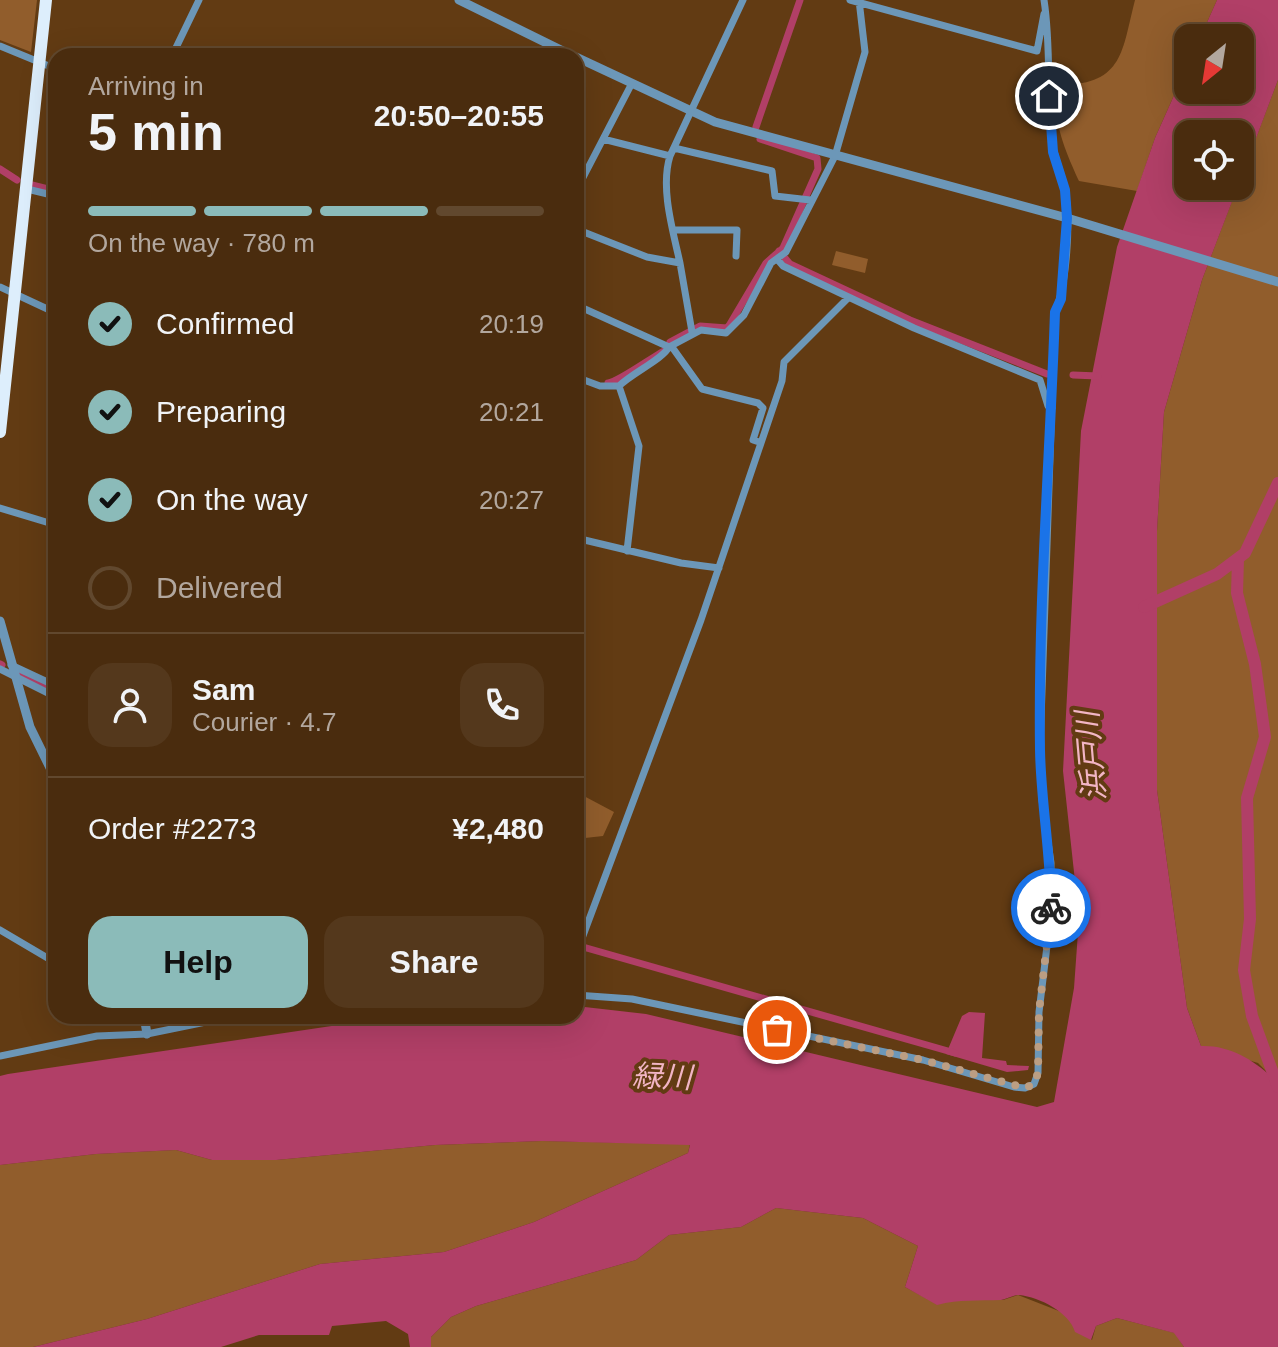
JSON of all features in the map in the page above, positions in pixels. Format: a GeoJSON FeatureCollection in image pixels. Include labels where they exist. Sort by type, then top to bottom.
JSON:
{"type":"FeatureCollection","features":[{"type":"Feature","properties":{"kind":"highway"},"geometry":{"type":"LineString","coordinates":[[0,432],[46,0]]}},
{"type":"Feature","properties":{"kind":"street"},"geometry":{"type":"LineString","coordinates":[[176,48],[199,0]]}},
{"type":"Feature","properties":{"kind":"street"},"geometry":{"type":"LineString","coordinates":[[459,0],[556,48]]}},
{"type":"Feature","properties":{"kind":"street"},"geometry":{"type":"LineString","coordinates":[[691,330],[673,230],[667,168],[743,0]]}},
{"type":"Feature","properties":{"kind":"street"},"geometry":{"type":"LineString","coordinates":[[850,0],[1037,51],[1045,4]]}},
{"type":"Feature","properties":{"kind":"street"},"geometry":{"type":"LineString","coordinates":[[584,380],[600,386],[619,386],[638,368],[665,355],[691,330],[731,329],[744,315],[771,263],[780,257],[801,225],[807,198],[835,156],[865,52],[859,2]]}},
{"type":"Feature","properties":{"kind":"street"},"geometry":{"type":"LineString","coordinates":[[584,996],[632,999],[923,1060],[1014,1087],[1025,1088],[1034,1084],[1038,1073],[1039,1012],[1051,913],[1051,863],[1042,800],[1040,749],[1055,312],[1061,299],[1071,219],[1051,134],[1045,4]]}},
{"type":"Feature","properties":{"kind":"street"},"geometry":{"type":"LineString","coordinates":[[0,46],[48,65]]}},
{"type":"Feature","properties":{"kind":"street"},"geometry":{"type":"LineString","coordinates":[[584,62],[690,113],[835,156],[1071,219],[1278,282]]}},
{"type":"Feature","properties":{"kind":"street"},"geometry":{"type":"LineString","coordinates":[[584,176],[631,85]]}},
{"type":"Feature","properties":{"kind":"street"},"geometry":{"type":"LineString","coordinates":[[603,139],[772,171],[775,196],[807,198]]}},
{"type":"Feature","properties":{"kind":"street"},"geometry":{"type":"LineString","coordinates":[[27,189],[48,194]]}},
{"type":"Feature","properties":{"kind":"street"},"geometry":{"type":"LineString","coordinates":[[673,230],[737,230],[734,252]]}},
{"type":"Feature","properties":{"kind":"street"},"geometry":{"type":"LineString","coordinates":[[584,232],[647,257],[680,263]]}},
{"type":"Feature","properties":{"kind":"street"},"geometry":{"type":"LineString","coordinates":[[780,257],[783,266],[848,298],[1040,380],[1048,406],[1052,408]]}},
{"type":"Feature","properties":{"kind":"street"},"geometry":{"type":"LineString","coordinates":[[0,287],[48,309]]}},
{"type":"Feature","properties":{"kind":"street"},"geometry":{"type":"LineString","coordinates":[[584,933],[719,568],[782,381],[784,362],[848,298]]}},
{"type":"Feature","properties":{"kind":"street"},"geometry":{"type":"LineString","coordinates":[[584,309],[670,347],[702,389],[758,403],[763,408],[753,440],[759,442]]}},
{"type":"Feature","properties":{"kind":"street"},"geometry":{"type":"LineString","coordinates":[[619,386],[639,446],[627,551]]}},
{"type":"Feature","properties":{"kind":"street"},"geometry":{"type":"LineString","coordinates":[[0,508],[48,523]]}},
{"type":"Feature","properties":{"kind":"street"},"geometry":{"type":"LineString","coordinates":[[584,540],[719,568]]}},
{"type":"Feature","properties":{"kind":"street"},"geometry":{"type":"LineString","coordinates":[[0,621],[30,727],[48,764]]}},
{"type":"Feature","properties":{"kind":"street"},"geometry":{"type":"LineString","coordinates":[[11,664],[48,682]]}},
{"type":"Feature","properties":{"kind":"street"},"geometry":{"type":"LineString","coordinates":[[0,669],[48,693]]}},
{"type":"Feature","properties":{"kind":"street"},"geometry":{"type":"LineString","coordinates":[[0,930],[48,958]]}},
{"type":"Feature","properties":{"kind":"street"},"geometry":{"type":"LineString","coordinates":[[145,1024],[147,1034]]}},
{"type":"Feature","properties":{"kind":"street"},"geometry":{"type":"LineString","coordinates":[[0,1056],[97,1036],[147,1034],[196,1024]]}},
{"type":"Feature","properties":{"kind":"shaded area"},"geometry":{"type":"Polygon","coordinates":[[[0,0],[37,0],[31,52],[0,40],[0,0]]]}},
{"type":"Feature","properties":{"kind":"shaded area"},"geometry":{"type":"Polygon","coordinates":[[[1135,0],[1217,0],[1206,24],[1174,24],[1174,95],[1137,191],[1079,181],[1060,133],[1056,107],[1062,85],[1082,83],[1109,71],[1123,49],[1135,0]]]}},
{"type":"Feature","properties":{"kind":"shaded area"},"geometry":{"type":"Polygon","coordinates":[[[1278,80],[1278,1083],[1258,1063],[1201,1046],[1187,1008],[1157,790],[1157,531],[1164,412],[1202,280],[1232,200],[1254,200],[1254,143],[1278,80]]]}},
{"type":"Feature","properties":{"kind":"shaded area"},"geometry":{"type":"Polygon","coordinates":[[[836,251],[868,259],[865,273],[832,265],[836,251]]]}},
{"type":"Feature","properties":{"kind":"shaded area"},"geometry":{"type":"Polygon","coordinates":[[[584,796],[614,812],[603,836],[584,838],[584,796]]]}},
{"type":"Feature","properties":{"kind":"shaded area"},"geometry":{"type":"Polygon","coordinates":[[[542,1141],[690,1144],[688,1153],[534,1222],[444,1252],[320,1264],[147,1319],[33,1347],[0,1347],[0,1165],[96,1154],[176,1150],[212,1160],[276,1160],[435,1145],[542,1141]]]}},
{"type":"Feature","properties":{"kind":"shaded area"},"geometry":{"type":"Polygon","coordinates":[[[776,1208],[863,1218],[918,1246],[905,1287],[937,1304],[964,1298],[1003,1300],[1018,1295],[1064,1313],[1092,1340],[1096,1326],[1117,1318],[1175,1333],[1184,1347],[431,1347],[431,1337],[451,1317],[476,1306],[636,1260],[669,1235],[741,1227],[776,1208]]]}},
{"type":"Feature","properties":{"kind":"water"},"geometry":{"type":"Polygon","coordinates":[[[1217,0],[1278,0],[1278,80],[1254,144],[1254,120],[1174,120],[1174,200],[1233,200],[1202,280],[1164,412],[1157,531],[1157,790],[1187,1008],[1201,1046],[1223,1048],[1243,1056],[1278,1083],[1278,1347],[1184,1347],[1174,1333],[1117,1318],[1096,1326],[1091,1340],[1075,1332],[1067,1318],[1053,1307],[1019,1295],[1001,1300],[937,1305],[905,1287],[918,1246],[863,1218],[776,1208],[741,1227],[669,1235],[636,1260],[476,1306],[451,1317],[431,1337],[431,1347],[410,1347],[408,1334],[386,1321],[332,1326],[329,1335],[259,1335],[221,1347],[33,1347],[147,1319],[320,1264],[444,1252],[534,1222],[688,1153],[690,1145],[542,1141],[435,1145],[276,1160],[212,1160],[176,1150],[96,1154],[0,1165],[0,1076],[8,1074],[345,1024],[584,1024],[584,1007],[646,1014],[1037,1107],[1054,1102],[1074,988],[1079,918],[1063,771],[1081,431],[1117,247],[1155,138],[1174,95],[1174,104],[1254,104],[1254,24],[1206,24],[1217,0]]]}},
{"type":"Feature","properties":{"kind":"water"},"geometry":{"type":"Polygon","coordinates":[[[969,1012],[985,1013],[982,1058],[1006,1061],[1007,1065],[1029,1066],[1028,1070],[1007,1072],[946,1054],[962,1016],[969,1012]]]}},
{"type":"Feature","properties":{"kind":"waterway"},"geometry":{"type":"LineString","coordinates":[[756,127],[800,0]]}},
{"type":"Feature","properties":{"kind":"waterway"},"geometry":{"type":"LineString","coordinates":[[670,342],[700,326],[727,328],[766,263],[783,248],[818,169],[817,158],[760,139]]}},
{"type":"Feature","properties":{"kind":"waterway"},"geometry":{"type":"LineString","coordinates":[[0,169],[17,180]]}},
{"type":"Feature","properties":{"kind":"waterway"},"geometry":{"type":"LineString","coordinates":[[32,185],[48,189]]}},
{"type":"Feature","properties":{"kind":"waterway"},"geometry":{"type":"LineString","coordinates":[[779,251],[790,264],[910,320],[1047,374]]}},
{"type":"Feature","properties":{"kind":"waterway"},"geometry":{"type":"LineString","coordinates":[[608,383],[664,351]]}},
{"type":"Feature","properties":{"kind":"waterway"},"geometry":{"type":"LineString","coordinates":[[1073,375],[1098,376]]}},
{"type":"Feature","properties":{"kind":"waterway"},"geometry":{"type":"LineString","coordinates":[[1144,607],[1217,574],[1245,553],[1278,483]]}},
{"type":"Feature","properties":{"kind":"waterway"},"geometry":{"type":"LineString","coordinates":[[1238,559],[1237,593],[1255,664],[1265,737],[1247,798],[1250,919],[1244,970],[1252,1016],[1278,1087]]}},
{"type":"Feature","properties":{"kind":"waterway"},"geometry":{"type":"LineString","coordinates":[[20,674],[48,688]]}},
{"type":"Feature","properties":{"kind":"waterway"},"geometry":{"type":"LineString","coordinates":[[584,947],[955,1053]]}},
{"type":"Feature","properties":{"kind":"way so far"},"geometry":{"type":"LineString","coordinates":[[777,1030],[923,1060],[1014,1087],[1025,1088],[1034,1084],[1038,1073],[1039,1012],[1051,908]]}},
{"type":"Feature","properties":{"kind":"route"},"geometry":{"type":"LineString","coordinates":[[1049,96],[1053,152],[1065,190],[1067,218],[1061,299],[1055,312],[1041,702],[1042,800],[1051,863],[1051,908]]}},
{"type":"Feature","properties":{"kind":"water label","name":"浜戸川"},"geometry":{"type":"Point","coordinates":[1091,756]}},
{"type":"Feature","properties":{"kind":"water label","name":"緑川"},"geometry":{"type":"Point","coordinates":[662,1077]}}]}
